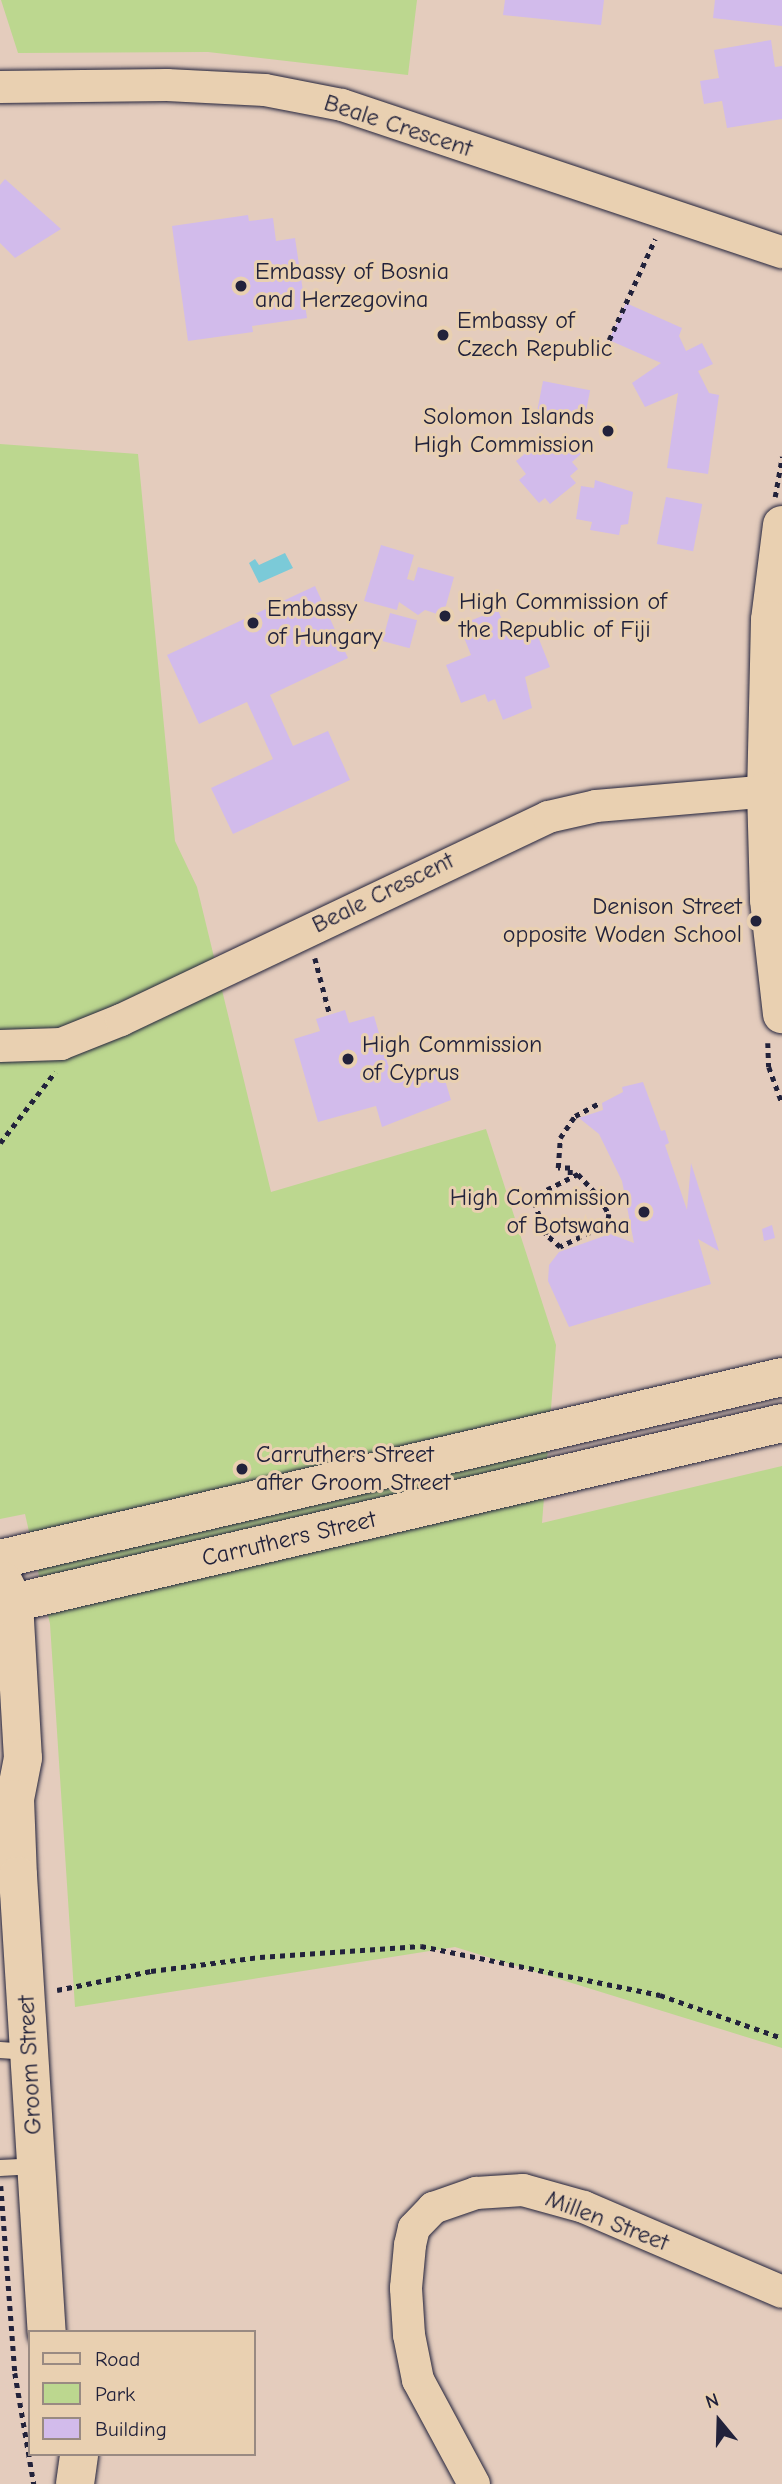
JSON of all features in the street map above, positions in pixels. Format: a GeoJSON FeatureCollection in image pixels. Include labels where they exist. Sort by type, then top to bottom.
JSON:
{"type":"FeatureCollection","features":[{"type":"Feature","properties":{"kind":"main road"},"geometry":{"type":"LineString","coordinates":[[782,525],[770,620],[774,790],[769,900],[782,1014]]}},
{"type":"Feature","properties":{"kind":"main road","name":"Carruthers Street"},"geometry":{"type":"LineString","coordinates":[[0,1559],[774,1376]]}},
{"type":"Feature","properties":{"kind":"main road","name":"Carruthers Street"},"geometry":{"type":"LineString","coordinates":[[5,1595],[782,1423]]}},
{"type":"Feature","properties":{"kind":"main road","name":"Groom Street"},"geometry":{"type":"LineString","coordinates":[[5,1595],[23,1758],[7,1783],[18,2167],[47,2330]]}},
{"type":"Feature","properties":{"kind":"street","name":"Beale Crescent"},"geometry":{"type":"LineString","coordinates":[[0,88],[167,85],[265,90],[342,105],[782,252]]}},
{"type":"Feature","properties":{"kind":"street","name":"Beale Crescent"},"geometry":{"type":"LineString","coordinates":[[0,1046],[61,1044],[84,1035],[548,817],[596,806],[774,790]]}},
{"type":"Feature","properties":{"kind":"street","name":"Millen Street"},"geometry":{"type":"LineString","coordinates":[[474,2484],[418,2380],[409,2335],[406,2288],[410,2245],[414,2228],[433,2208],[476,2193],[523,2190],[584,2207],[782,2292]]}},
{"type":"Feature","properties":{"kind":"path"},"geometry":{"type":"LineString","coordinates":[[609,340],[668,213]]}},
{"type":"Feature","properties":{"kind":"path"},"geometry":{"type":"LineString","coordinates":[[307,930],[330,1015]]}},
{"type":"Feature","properties":{"kind":"path"},"geometry":{"type":"LineString","coordinates":[[0,1143],[84,1035]]}},
{"type":"Feature","properties":{"kind":"path"},"geometry":{"type":"LineString","coordinates":[[570,1175],[570,1168],[558,1168],[560,1138],[575,1116],[598,1104]]}},
{"type":"Feature","properties":{"kind":"path"},"geometry":{"type":"LineString","coordinates":[[578,1174],[589,1181],[609,1213],[608,1224],[560,1247],[546,1235],[535,1205],[538,1194],[570,1175],[578,1174]]}},
{"type":"Feature","properties":{"kind":"path"},"geometry":{"type":"LineString","coordinates":[[92,1984],[246,1959],[421,1946],[660,1996],[782,2038]]}},
{"type":"Feature","properties":{"kind":"green space"},"geometry":{"type":"Polygon","coordinates":[[[1,0],[417,0],[408,75],[208,52],[18,53],[1,0]]]}},
{"type":"Feature","properties":{"kind":"green space"},"geometry":{"type":"Polygon","coordinates":[[[0,444],[138,454],[175,841],[197,887],[271,1192],[486,1129],[556,1345],[542,1523],[782,1466],[782,2048],[455,1947],[75,2007],[50,1624],[25,1514],[0,1519],[0,444]]]}},
{"type":"Feature","properties":{"kind":"water"},"geometry":{"type":"Polygon","coordinates":[[[285,553],[293,568],[259,583],[249,563],[255,559],[259,565],[285,553]]]}},
{"type":"Feature","properties":{"kind":"building"},"geometry":{"type":"Polygon","coordinates":[[[505,0],[604,0],[601,25],[503,15],[505,0]]]}},
{"type":"Feature","properties":{"kind":"building"},"geometry":{"type":"Polygon","coordinates":[[[715,0],[782,0],[782,26],[713,18],[715,0]]]}},
{"type":"Feature","properties":{"kind":"building"},"geometry":{"type":"Polygon","coordinates":[[[771,40],[775,67],[782,66],[782,119],[727,128],[722,101],[704,104],[700,81],[719,78],[714,50],[771,40]]]}},
{"type":"Feature","properties":{"kind":"building"},"geometry":{"type":"Polygon","coordinates":[[[5,179],[61,229],[15,258],[0,243],[0,185],[5,179]]]}},
{"type":"Feature","properties":{"kind":"building"},"geometry":{"type":"Polygon","coordinates":[[[248,215],[249,221],[273,218],[276,241],[295,238],[307,318],[252,326],[253,332],[188,341],[172,226],[248,215]]]}},
{"type":"Feature","properties":{"kind":"building"},"geometry":{"type":"Polygon","coordinates":[[[626,303],[682,328],[679,336],[686,351],[702,343],[713,364],[698,371],[709,393],[719,395],[708,474],[667,468],[678,393],[645,407],[632,383],[661,363],[609,340],[626,303]]]}},
{"type":"Feature","properties":{"kind":"building"},"geometry":{"type":"Polygon","coordinates":[[[543,381],[590,390],[584,420],[537,410],[543,381]]]}},
{"type":"Feature","properties":{"kind":"building"},"geometry":{"type":"Polygon","coordinates":[[[569,440],[581,454],[572,462],[578,469],[570,476],[576,483],[550,504],[545,498],[539,503],[519,480],[526,474],[516,461],[541,441],[547,449],[557,449],[569,440]]]}},
{"type":"Feature","properties":{"kind":"building"},"geometry":{"type":"Polygon","coordinates":[[[595,480],[633,492],[628,524],[621,525],[619,535],[590,530],[592,522],[576,519],[581,486],[594,488],[595,480]]]}},
{"type":"Feature","properties":{"kind":"building"},"geometry":{"type":"Polygon","coordinates":[[[666,497],[702,504],[693,551],[657,544],[666,497]]]}},
{"type":"Feature","properties":{"kind":"building"},"geometry":{"type":"Polygon","coordinates":[[[381,545],[414,555],[407,579],[414,581],[418,567],[454,577],[443,616],[425,610],[418,615],[399,602],[397,610],[364,601],[381,545]]]}},
{"type":"Feature","properties":{"kind":"building"},"geometry":{"type":"Polygon","coordinates":[[[315,586],[348,658],[270,695],[293,746],[328,731],[350,780],[233,834],[211,788],[273,759],[247,702],[199,724],[167,655],[315,586]]]}},
{"type":"Feature","properties":{"kind":"building"},"geometry":{"type":"Polygon","coordinates":[[[498,610],[510,639],[535,629],[550,667],[525,677],[532,708],[503,720],[495,699],[488,702],[485,694],[461,703],[446,665],[471,655],[459,625],[498,610]]]}},
{"type":"Feature","properties":{"kind":"building"},"geometry":{"type":"Polygon","coordinates":[[[390,613],[417,620],[410,648],[382,641],[390,613]]]}},
{"type":"Feature","properties":{"kind":"building"},"geometry":{"type":"Polygon","coordinates":[[[345,1010],[349,1023],[374,1016],[393,1082],[441,1067],[451,1100],[382,1127],[376,1106],[318,1122],[294,1039],[320,1031],[316,1019],[345,1010]]]}},
{"type":"Feature","properties":{"kind":"building"},"geometry":{"type":"Polygon","coordinates":[[[643,1082],[661,1131],[665,1130],[669,1143],[665,1145],[687,1210],[691,1163],[719,1251],[698,1239],[711,1284],[569,1327],[548,1281],[549,1265],[559,1252],[610,1234],[634,1243],[622,1181],[599,1134],[579,1118],[603,1110],[602,1103],[623,1092],[622,1087],[643,1082]]]}},
{"type":"Feature","properties":{"kind":"building"},"geometry":{"type":"Polygon","coordinates":[[[772,1225],[775,1238],[764,1241],[762,1229],[772,1225]]]}},
{"type":"Feature","properties":{"kind":"place","name":"Embassy of Bosnia and Herzegovina"},"geometry":{"type":"Point","coordinates":[241,286]}},
{"type":"Feature","properties":{"kind":"place","name":"Embassy of Czech Republic"},"geometry":{"type":"Point","coordinates":[443,335]}},
{"type":"Feature","properties":{"kind":"place","name":"Solomon Islands High Commission"},"geometry":{"type":"Point","coordinates":[608,431]}},
{"type":"Feature","properties":{"kind":"place","name":"High Commission of the Republic of Fiji"},"geometry":{"type":"Point","coordinates":[445,616]}},
{"type":"Feature","properties":{"kind":"place","name":"Embassy of Hungary"},"geometry":{"type":"Point","coordinates":[253,623]}},
{"type":"Feature","properties":{"kind":"place","name":"Denison Street opposite Woden School"},"geometry":{"type":"Point","coordinates":[756,921]}},
{"type":"Feature","properties":{"kind":"place","name":"High Commission of Cyprus"},"geometry":{"type":"Point","coordinates":[348,1059]}},
{"type":"Feature","properties":{"kind":"place","name":"High Commission of Botswana"},"geometry":{"type":"Point","coordinates":[644,1212]}},
{"type":"Feature","properties":{"kind":"place","name":"Carruthers Street after Groom Street"},"geometry":{"type":"Point","coordinates":[242,1469]}}]}
